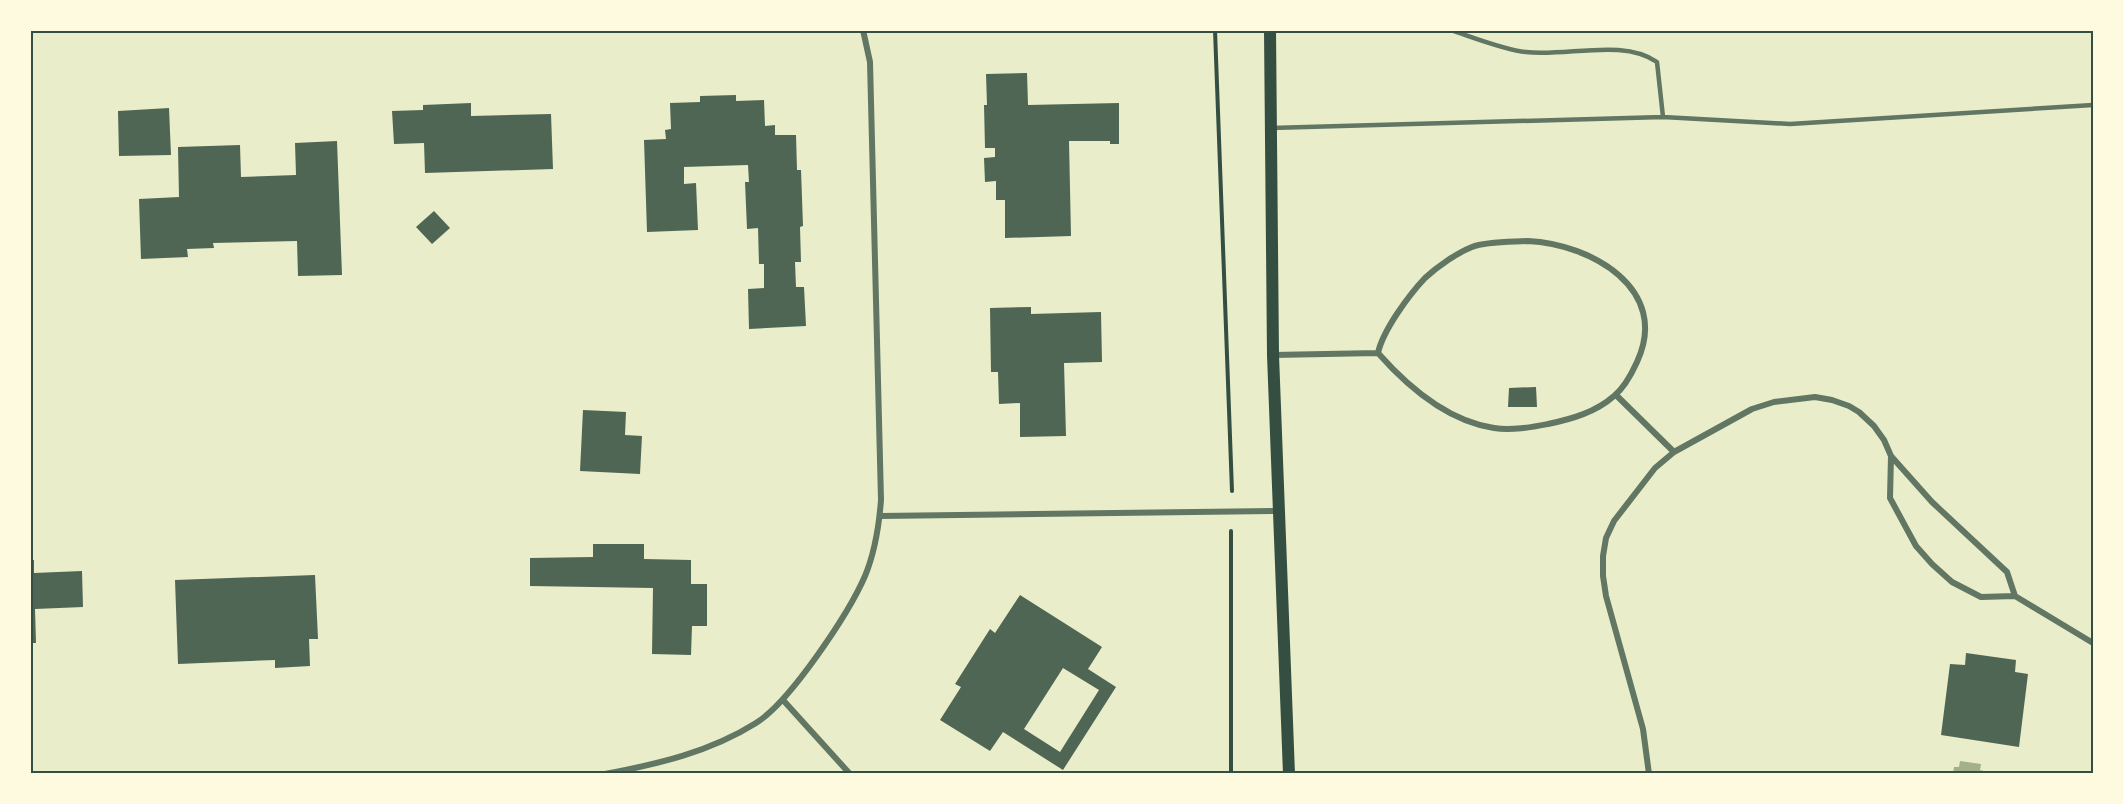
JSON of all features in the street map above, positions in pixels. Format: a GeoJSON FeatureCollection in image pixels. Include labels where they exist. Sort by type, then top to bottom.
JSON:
{"type":"FeatureCollection","features":[{"type":"Feature","properties":{"kind":"main road"},"geometry":{"type":"LineString","coordinates":[[1270,30],[1273,355],[1289,774]]}},
{"type":"Feature","properties":{"kind":"street"},"geometry":{"type":"LineString","coordinates":[[605,774],[655,765],[689,754],[726,739],[758,722],[783,700],[807,669],[865,576],[875,546],[880,516],[881,470],[870,62],[864,30]]}},
{"type":"Feature","properties":{"kind":"street"},"geometry":{"type":"LineString","coordinates":[[1273,355],[1378,353],[1416,392],[1472,423],[1496,429],[1542,425],[1595,410],[1616,395],[1641,355],[1646,335],[1645,320],[1636,294],[1619,275],[1607,266],[1579,252],[1547,242],[1528,240],[1474,246],[1449,260],[1426,278],[1401,309],[1380,343],[1378,353]]}},
{"type":"Feature","properties":{"kind":"street"},"geometry":{"type":"LineString","coordinates":[[1616,395],[1674,452]]}},
{"type":"Feature","properties":{"kind":"street"},"geometry":{"type":"LineString","coordinates":[[1649,774],[1642,729],[1606,596],[1603,576],[1606,538],[1614,521],[1655,468],[1674,452],[1752,408],[1774,402],[1815,397],[1832,399],[1859,412],[1874,426],[1891,456],[1932,502],[2007,572],[2015,596]]}},
{"type":"Feature","properties":{"kind":"street"},"geometry":{"type":"LineString","coordinates":[[1891,456],[1890,498],[1916,546],[1932,564],[1952,582],[1981,597],[2015,596],[2093,643]]}},
{"type":"Feature","properties":{"kind":"street"},"geometry":{"type":"LineString","coordinates":[[880,516],[1278,511]]}},
{"type":"Feature","properties":{"kind":"street"},"geometry":{"type":"LineString","coordinates":[[783,700],[850,774]]}},
{"type":"Feature","properties":{"kind":"lane"},"geometry":{"type":"LineString","coordinates":[[1451,30],[1526,52],[1624,51],[1650,57],[1657,62],[1663,117]]}},
{"type":"Feature","properties":{"kind":"lane"},"geometry":{"type":"LineString","coordinates":[[1271,128],[1663,117],[1790,124],[2093,105]]}},
{"type":"Feature","properties":{"kind":"path"},"geometry":{"type":"LineString","coordinates":[[1215,30],[1232,484]]}},
{"type":"Feature","properties":{"kind":"path"},"geometry":{"type":"LineString","coordinates":[[1231,539],[1231,774]]}},
{"type":"Feature","properties":{"kind":"shaded area"},"geometry":{"type":"Polygon","coordinates":[[[1960,761],[1981,764],[1980,770],[1984,771],[1983,774],[1953,774],[1954,767],[1959,767],[1960,761]]]}},
{"type":"Feature","properties":{"kind":"building"},"geometry":{"type":"Polygon","coordinates":[[[1027,73],[1028,105],[1119,103],[1119,144],[1110,144],[1110,141],[1069,141],[1071,236],[1005,238],[1005,200],[996,200],[996,181],[985,182],[984,158],[995,157],[995,148],[985,148],[986,74],[1027,73]]]}},
{"type":"Feature","properties":{"kind":"building"},"geometry":{"type":"Polygon","coordinates":[[[736,95],[736,101],[764,100],[765,126],[775,125],[775,135],[796,135],[797,170],[801,170],[803,226],[800,227],[801,262],[795,262],[796,287],[804,287],[806,326],[749,329],[748,289],[764,288],[764,264],[759,264],[758,228],[747,229],[745,182],[749,182],[748,165],[684,167],[684,184],[696,183],[698,230],[647,232],[644,140],[666,139],[665,130],[671,129],[670,103],[700,102],[700,96],[736,95]]]}},
{"type":"Feature","properties":{"kind":"building"},"geometry":{"type":"Polygon","coordinates":[[[471,103],[471,116],[551,114],[553,169],[425,173],[424,143],[394,144],[392,111],[423,110],[423,105],[471,103]]]}},
{"type":"Feature","properties":{"kind":"building"},"geometry":{"type":"Polygon","coordinates":[[[169,108],[171,155],[119,156],[118,111],[169,108]]]}},
{"type":"Feature","properties":{"kind":"building"},"geometry":{"type":"Polygon","coordinates":[[[337,141],[342,275],[298,276],[297,241],[213,243],[214,248],[187,249],[188,257],[141,259],[139,199],[179,197],[178,147],[240,145],[241,177],[296,175],[295,143],[337,141]]]}},
{"type":"Feature","properties":{"kind":"building"},"geometry":{"type":"Polygon","coordinates":[[[434,211],[450,228],[432,244],[416,227],[434,211]]]}},
{"type":"Feature","properties":{"kind":"building"},"geometry":{"type":"Polygon","coordinates":[[[1031,307],[1031,314],[1101,312],[1102,362],[1064,363],[1066,436],[1020,437],[1020,403],[999,404],[998,372],[991,372],[990,308],[1031,307]]]}},
{"type":"Feature","properties":{"kind":"building"},"geometry":{"type":"Polygon","coordinates":[[[1536,387],[1537,407],[1508,407],[1509,388],[1536,387]]]}},
{"type":"Feature","properties":{"kind":"building"},"geometry":{"type":"Polygon","coordinates":[[[583,410],[626,412],[625,435],[642,436],[640,474],[580,471],[583,410]]]}},
{"type":"Feature","properties":{"kind":"building"},"geometry":{"type":"Polygon","coordinates":[[[593,544],[644,544],[644,559],[691,560],[691,584],[707,584],[707,626],[692,626],[691,655],[652,654],[653,588],[530,586],[530,558],[593,557],[593,544]]]}},
{"type":"Feature","properties":{"kind":"building"},"geometry":{"type":"Polygon","coordinates":[[[30,560],[34,560],[34,573],[82,571],[83,607],[35,609],[36,643],[30,643],[30,560]]]}},
{"type":"Feature","properties":{"kind":"building"},"geometry":{"type":"Polygon","coordinates":[[[315,575],[318,639],[309,639],[310,666],[275,668],[275,660],[178,664],[175,580],[315,575]]]}},
{"type":"Feature","properties":{"kind":"building"},"geometry":{"type":"Polygon","coordinates":[[[1020,595],[1102,647],[1088,669],[1116,687],[1063,770],[1003,732],[990,751],[940,720],[961,687],[955,684],[990,629],[995,633],[1020,595]],[[1063,668],[1024,729],[1060,752],[1099,690],[1063,668]]]}},
{"type":"Feature","properties":{"kind":"building"},"geometry":{"type":"Polygon","coordinates":[[[1966,653],[2016,660],[2015,672],[2028,674],[2019,747],[1941,735],[1950,664],[1965,665],[1966,653]]]}}]}
